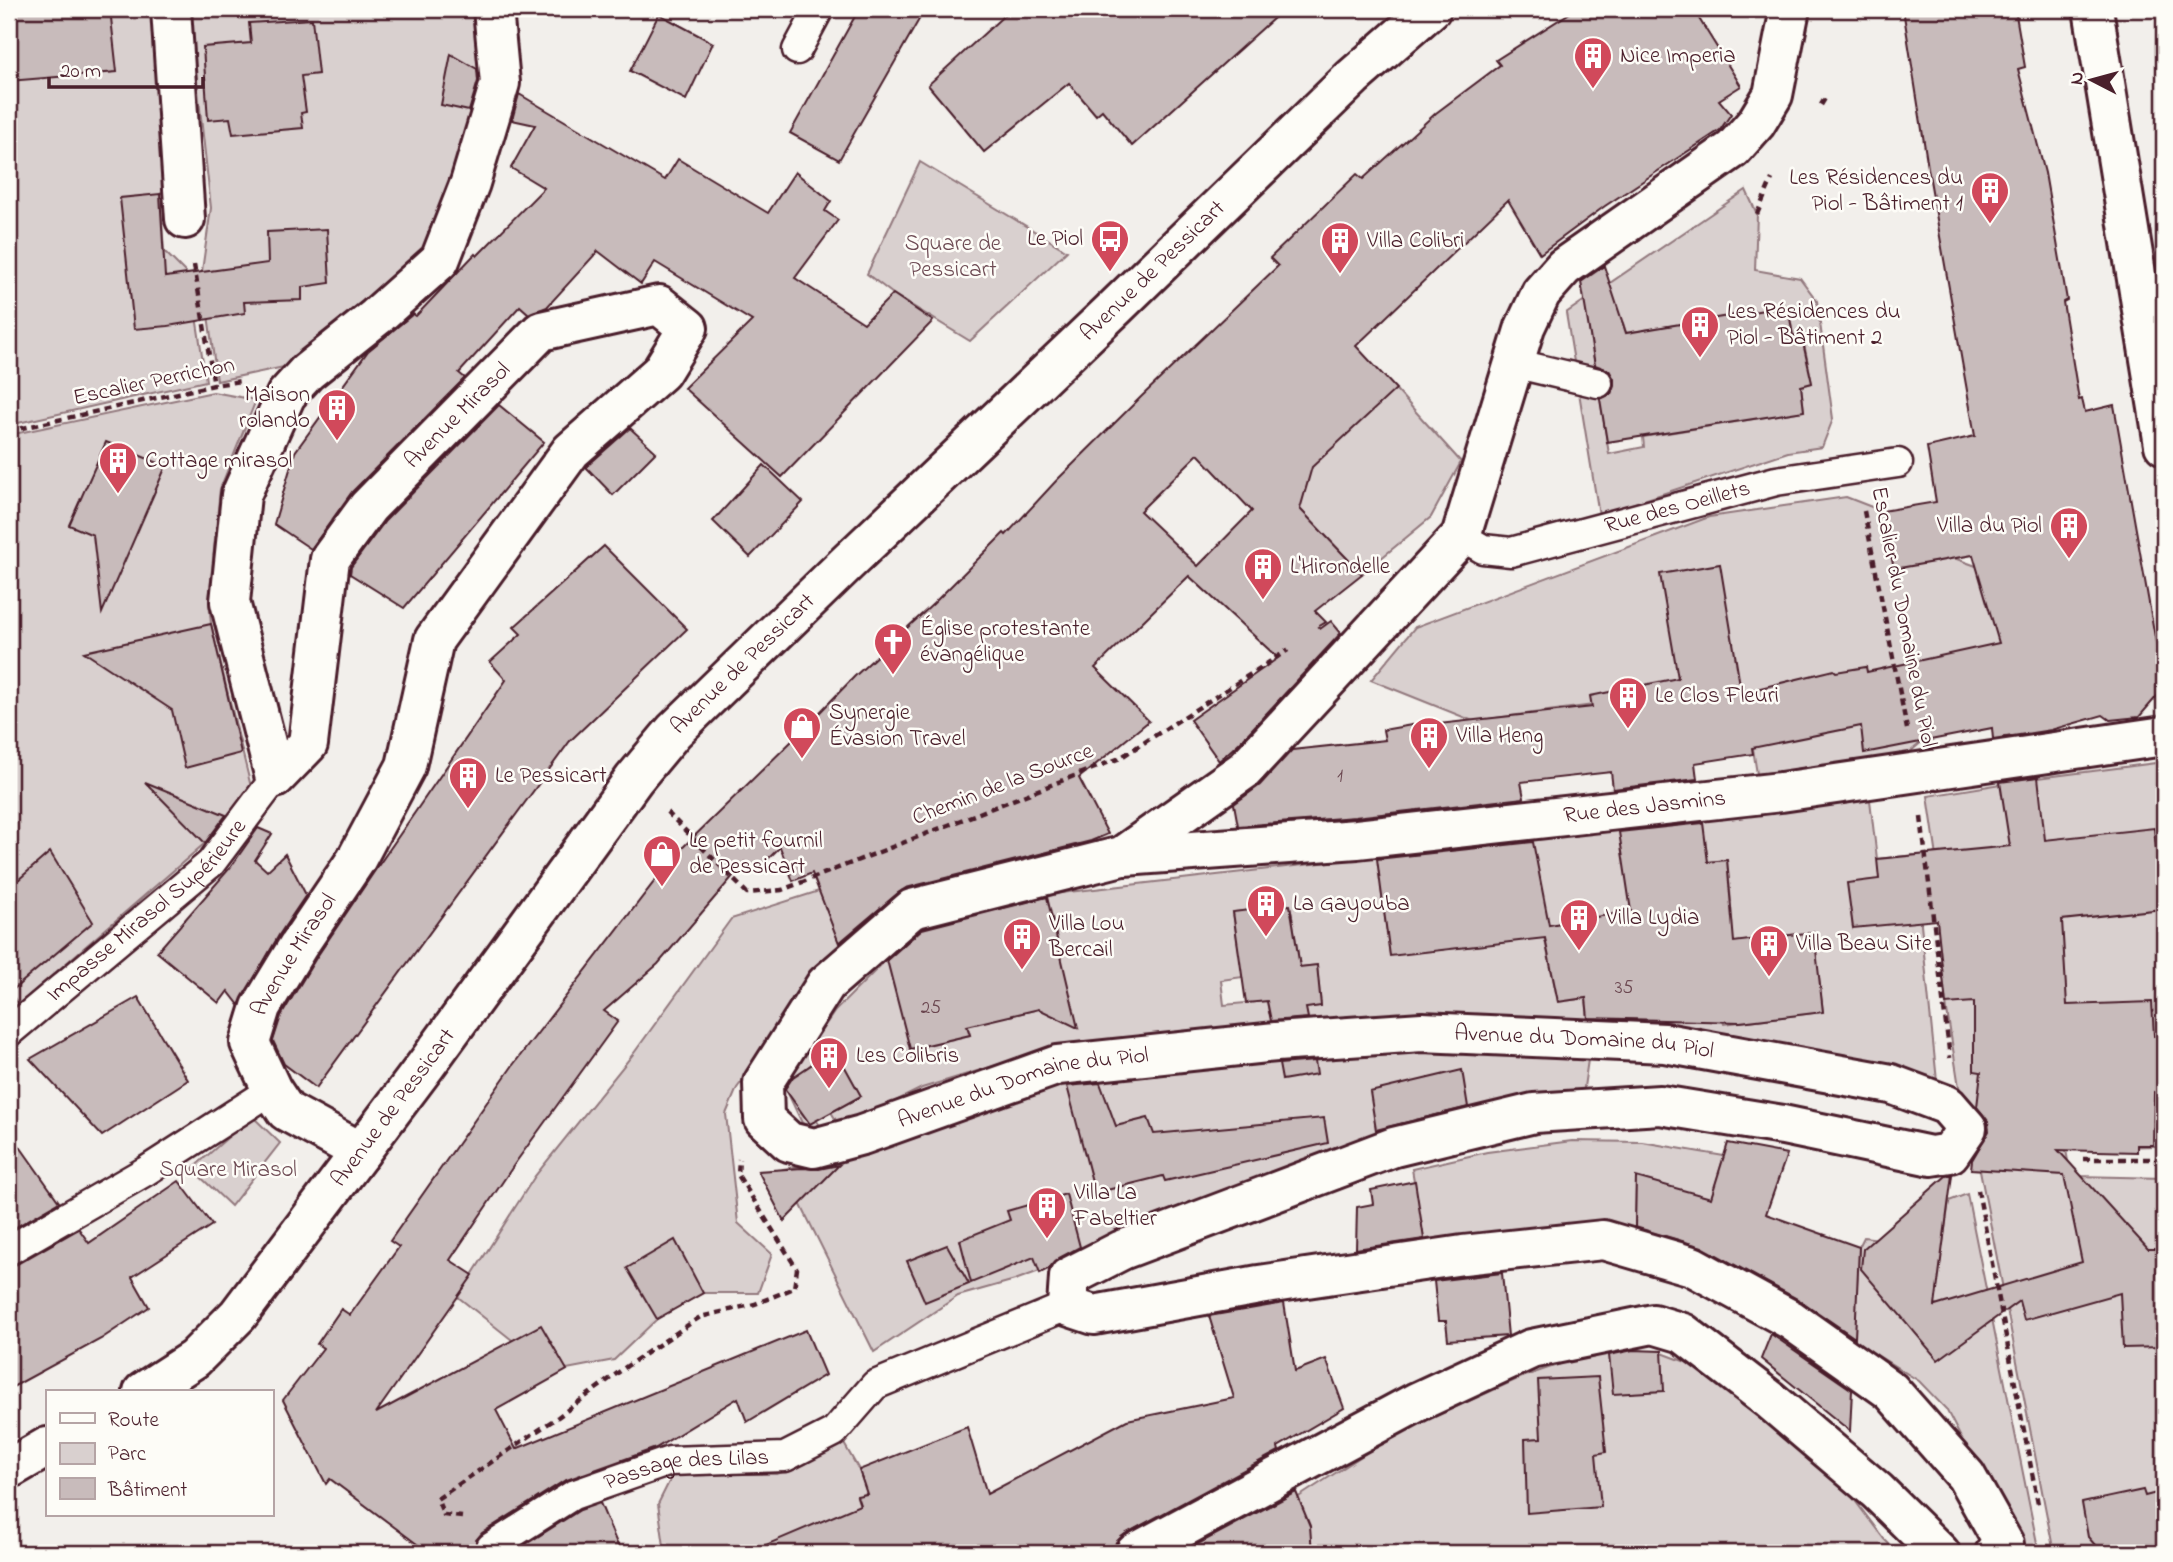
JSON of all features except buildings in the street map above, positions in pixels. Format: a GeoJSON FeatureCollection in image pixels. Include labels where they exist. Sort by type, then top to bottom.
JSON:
{"type":"FeatureCollection","features":[{"type":"Feature","properties":{"kind":"street"},"geometry":{"type":"LineString","coordinates":[[171,9],[185,219]]}},
{"type":"Feature","properties":{"kind":"street"},"geometry":{"type":"LineString","coordinates":[[275,778],[230,603],[241,495],[286,395],[307,372],[376,317],[440,260],[470,183],[500,83],[493,9]]}},
{"type":"Feature","properties":{"kind":"street","name":"Avenue de Pessicart"},"geometry":{"type":"LineString","coordinates":[[146,1390],[194,1359],[238,1315],[634,779],[674,731],[1353,77],[1431,9]]}},
{"type":"Feature","properties":{"kind":"street","name":"Avenue du Domaine du Piol"},"geometry":{"type":"LineString","coordinates":[[1067,1306],[1069,1277],[1122,1250],[1394,1147],[1534,1113],[1660,1105],[1783,1125],[1931,1156],[1950,1153],[1968,1128],[1947,1105],[1891,1084],[1665,1043],[1422,1032],[1276,1042],[1058,1065],[862,1135],[814,1149],[789,1142],[764,1119],[763,1083],[826,984],[912,909],[1122,856],[1244,770],[1461,536],[1525,327],[1542,293],[1564,267],[1733,149],[1756,123],[1773,95],[1790,9]]}},
{"type":"Feature","properties":{"kind":"street"},"geometry":{"type":"LineString","coordinates":[[2093,9],[2164,445]]}},
{"type":"Feature","properties":{"kind":"street","name":"Avenue Mirasol"},"geometry":{"type":"LineString","coordinates":[[275,778],[308,744],[330,559],[368,507],[541,331],[659,305],[688,328],[661,372],[571,451],[434,640],[406,766],[356,860],[261,1007],[250,1043],[272,1090],[286,1111],[361,1152]]}},
{"type":"Feature","properties":{"kind":"street","name":"Rue des Jasmins"},"geometry":{"type":"LineString","coordinates":[[1122,856],[1357,839],[1781,792],[2164,736]]}},
{"type":"Feature","properties":{"kind":"street"},"geometry":{"type":"LineString","coordinates":[[1067,1306],[1094,1315],[1449,1257],[1603,1240],[1692,1266],[1791,1320],[1891,1391],[1966,1476],[2004,1544],[1996,1553]]}},
{"type":"Feature","properties":{"kind":"street"},"geometry":{"type":"LineString","coordinates":[[1135,1553],[1406,1408],[1531,1349],[1653,1324],[1683,1333],[1770,1401],[1877,1491],[1940,1553]]}},
{"type":"Feature","properties":{"kind":"street"},"geometry":{"type":"LineString","coordinates":[[9,1469],[46,1448]]}},
{"type":"Feature","properties":{"kind":"lane"},"geometry":{"type":"LineString","coordinates":[[797,50],[819,9]]}},
{"type":"Feature","properties":{"kind":"lane"},"geometry":{"type":"LineString","coordinates":[[1513,363],[1598,383]]}},
{"type":"Feature","properties":{"kind":"lane","name":"Rue des Oeillets"},"geometry":{"type":"LineString","coordinates":[[1461,536],[1483,549],[1511,552],[1776,481],[1898,463]]}},
{"type":"Feature","properties":{"kind":"lane","name":"Impasse Mirasol Supérieure"},"geometry":{"type":"LineString","coordinates":[[9,1032],[211,863],[275,778]]}},
{"type":"Feature","properties":{"kind":"lane"},"geometry":{"type":"LineString","coordinates":[[9,1250],[146,1171],[272,1090]]}},
{"type":"Feature","properties":{"kind":"lane","name":"Passage des Lilas"},"geometry":{"type":"LineString","coordinates":[[491,1547],[573,1494],[670,1461],[785,1457],[834,1432],[875,1385],[1067,1306]]}},
{"type":"Feature","properties":{"kind":"path"},"geometry":{"type":"LineString","coordinates":[[185,219],[214,385]]}},
{"type":"Feature","properties":{"kind":"path","name":"Escalier Perrichon"},"geometry":{"type":"LineString","coordinates":[[9,430],[214,385],[307,372]]}},
{"type":"Feature","properties":{"kind":"path","name":"Escalier du Domaine du Piol"},"geometry":{"type":"LineString","coordinates":[[1855,470],[1916,772]]}},
{"type":"Feature","properties":{"kind":"path","name":"Chemin de la Source"},"geometry":{"type":"LineString","coordinates":[[634,779],[747,894],[782,890],[1120,758],[1295,647]]}},
{"type":"Feature","properties":{"kind":"path"},"geometry":{"type":"LineString","coordinates":[[491,1547],[498,1532],[480,1518],[443,1515],[438,1499],[700,1318],[755,1304],[794,1288],[797,1269],[738,1175],[739,1150]]}},
{"type":"Feature","properties":{"kind":"path"},"geometry":{"type":"LineString","coordinates":[[2083,1159],[2164,1159]]}},
{"type":"Feature","properties":{"kind":"green space"},"geometry":{"type":"Polygon","coordinates":[[[9,9],[153,9],[170,187],[160,194],[164,251],[190,277],[206,381],[9,425],[9,9]]]}},
{"type":"Feature","properties":{"kind":"green space"},"geometry":{"type":"Polygon","coordinates":[[[189,9],[477,9],[488,60],[480,121],[421,261],[298,364],[217,381],[202,271],[211,208],[189,9]]]}},
{"type":"Feature","properties":{"kind":"green space","name":"Square de Pessicart"},"geometry":{"type":"Polygon","coordinates":[[[920,162],[1067,251],[970,341],[893,294],[867,274],[920,162]]]}},
{"type":"Feature","properties":{"kind":"green space"},"geometry":{"type":"Polygon","coordinates":[[[1746,190],[1757,214],[1755,270],[1800,278],[1817,301],[1833,419],[1822,447],[1788,452],[1599,515],[1566,313],[1746,190]],[[1788,307],[1626,333],[1623,323],[1589,329],[1609,454],[1644,447],[1643,437],[1804,411],[1801,386],[1812,383],[1802,334],[1793,336],[1788,307]]]}},
{"type":"Feature","properties":{"kind":"green space"},"geometry":{"type":"Polygon","coordinates":[[[1390,383],[1461,462],[1431,517],[1362,574],[1300,509],[1284,423],[1390,383]]]}},
{"type":"Feature","properties":{"kind":"green space"},"geometry":{"type":"Polygon","coordinates":[[[213,392],[256,400],[220,489],[209,600],[211,624],[252,791],[234,818],[19,1004],[9,992],[9,435],[213,392]]]}},
{"type":"Feature","properties":{"kind":"green space"},"geometry":{"type":"Polygon","coordinates":[[[1846,497],[1882,511],[1954,558],[1976,566],[2051,632],[1904,757],[1757,774],[1743,685],[1473,721],[1371,680],[1415,627],[1709,517],[1846,497]]]}},
{"type":"Feature","properties":{"kind":"green space"},"geometry":{"type":"Polygon","coordinates":[[[2164,762],[2164,1146],[2066,1150],[2076,1176],[2164,1178],[2164,1553],[2054,1553],[1980,1170],[1976,1122],[1959,1087],[1943,975],[1949,938],[1928,796],[2038,778],[2164,762]]]}},
{"type":"Feature","properties":{"kind":"green space"},"geometry":{"type":"Polygon","coordinates":[[[1870,800],[1877,859],[1914,855],[1938,1091],[1652,1029],[1516,1017],[1379,1014],[1069,1043],[922,1088],[843,1127],[816,1130],[802,1123],[786,1089],[788,1079],[835,1011],[888,958],[955,917],[1051,894],[1870,800]],[[1727,860],[1708,862],[1647,974],[1542,926],[1558,1002],[1586,998],[1588,1018],[1723,1020],[1724,1024],[1823,1012],[1813,932],[1729,943],[1711,903],[1731,901],[1727,860]],[[1467,879],[1381,888],[1390,955],[1475,946],[1467,879]],[[1873,880],[1848,883],[1853,927],[1873,880]],[[1290,905],[1233,912],[1243,977],[1221,980],[1224,1005],[1267,1001],[1269,1013],[1321,1006],[1317,965],[1300,967],[1290,905]],[[955,974],[910,1049],[970,1035],[955,974]],[[1006,1006],[1010,1016],[1042,1008],[1056,1017],[1073,1009],[1006,1006]],[[835,1050],[820,1057],[803,1071],[807,1104],[798,1109],[805,1117],[812,1114],[821,1127],[837,1122],[831,1112],[861,1096],[835,1050]]]}},
{"type":"Feature","properties":{"kind":"green space"},"geometry":{"type":"Polygon","coordinates":[[[819,891],[840,945],[798,992],[756,1063],[737,1088],[726,1114],[738,1223],[772,1254],[758,1293],[703,1293],[657,1319],[614,1360],[567,1369],[512,1340],[458,1297],[535,1176],[634,1053],[731,919],[819,891]]]}},
{"type":"Feature","properties":{"kind":"green space"},"geometry":{"type":"Polygon","coordinates":[[[1378,1048],[1589,1053],[1583,1094],[1097,1250],[1015,1280],[958,1296],[874,1352],[783,1169],[822,1162],[1038,1088],[1112,1075],[1378,1048]]]}},
{"type":"Feature","properties":{"kind":"green space","name":"Square Mirasol"},"geometry":{"type":"Polygon","coordinates":[[[252,1116],[280,1143],[231,1206],[192,1169],[252,1116]]]}},
{"type":"Feature","properties":{"kind":"green space"},"geometry":{"type":"Polygon","coordinates":[[[1572,1141],[1642,1142],[1724,1156],[1711,1199],[1636,1178],[1635,1227],[1424,1240],[1412,1169],[1487,1152],[1572,1141]]]}},
{"type":"Feature","properties":{"kind":"green space"},"geometry":{"type":"Polygon","coordinates":[[[1967,1194],[2039,1553],[2021,1553],[1946,1409],[1919,1381],[1854,1341],[1859,1247],[1864,1237],[1913,1243],[1933,1256],[1943,1243],[1949,1201],[1967,1194]]]}},
{"type":"Feature","properties":{"kind":"green space"},"geometry":{"type":"Polygon","coordinates":[[[1633,1350],[1662,1353],[1702,1368],[1834,1473],[1884,1539],[1898,1553],[1196,1553],[1297,1498],[1394,1435],[1522,1377],[1575,1359],[1633,1350]]]}},
{"type":"Feature","properties":{"kind":"green space"},"geometry":{"type":"Polygon","coordinates":[[[842,1440],[859,1470],[867,1493],[857,1497],[876,1553],[665,1553],[658,1504],[673,1474],[777,1474],[805,1464],[842,1440]]]}},
{"type":"Feature","properties":{"kind":"place","name":"Nice Imperia"},"geometry":{"type":"Point","coordinates":[1593,90]}},
{"type":"Feature","properties":{"kind":"place","name":"Les Résidences du Piol - Bâtiment 1"},"geometry":{"type":"Point","coordinates":[1990,225]}},
{"type":"Feature","properties":{"kind":"place","name":"Le Piol"},"geometry":{"type":"Point","coordinates":[1110,273]}},
{"type":"Feature","properties":{"kind":"place","name":"Villa Colibri"},"geometry":{"type":"Point","coordinates":[1340,275]}},
{"type":"Feature","properties":{"kind":"place","name":"Les Résidences du Piol - Bâtiment 2"},"geometry":{"type":"Point","coordinates":[1700,359]}},
{"type":"Feature","properties":{"kind":"place","name":"Maison rolando"},"geometry":{"type":"Point","coordinates":[337,442]}},
{"type":"Feature","properties":{"kind":"place","name":"Cottage mirasol"},"geometry":{"type":"Point","coordinates":[118,495]}},
{"type":"Feature","properties":{"kind":"place","name":"Villa du Piol"},"geometry":{"type":"Point","coordinates":[2069,560]}},
{"type":"Feature","properties":{"kind":"place","name":"L'Hirondelle"},"geometry":{"type":"Point","coordinates":[1263,601]}},
{"type":"Feature","properties":{"kind":"place","name":"Église protestante évangélique"},"geometry":{"type":"Point","coordinates":[893,676]}},
{"type":"Feature","properties":{"kind":"place","name":"Le Clos Fleuri"},"geometry":{"type":"Point","coordinates":[1628,730]}},
{"type":"Feature","properties":{"kind":"place","name":"Synergie Évasion Travel"},"geometry":{"type":"Point","coordinates":[802,760]}},
{"type":"Feature","properties":{"kind":"place","name":"Villa Heng"},"geometry":{"type":"Point","coordinates":[1429,770]}},
{"type":"Feature","properties":{"kind":"place","name":"Le Pessicart"},"geometry":{"type":"Point","coordinates":[468,810]}},
{"type":"Feature","properties":{"kind":"place","name":"Le petit fournil de Pessicart"},"geometry":{"type":"Point","coordinates":[662,888]}},
{"type":"Feature","properties":{"kind":"place","name":"La Gayouba"},"geometry":{"type":"Point","coordinates":[1266,938]}},
{"type":"Feature","properties":{"kind":"place","name":"Villa Lydia"},"geometry":{"type":"Point","coordinates":[1579,952]}},
{"type":"Feature","properties":{"kind":"place","name":"Villa Lou Bercail"},"geometry":{"type":"Point","coordinates":[1022,971]}},
{"type":"Feature","properties":{"kind":"place","name":"Villa Beau Site"},"geometry":{"type":"Point","coordinates":[1769,978]}},
{"type":"Feature","properties":{"kind":"place","name":"Les Colibris"},"geometry":{"type":"Point","coordinates":[829,1090]}},
{"type":"Feature","properties":{"kind":"place","name":"Villa La Fabeltier"},"geometry":{"type":"Point","coordinates":[1047,1240]}}]}
